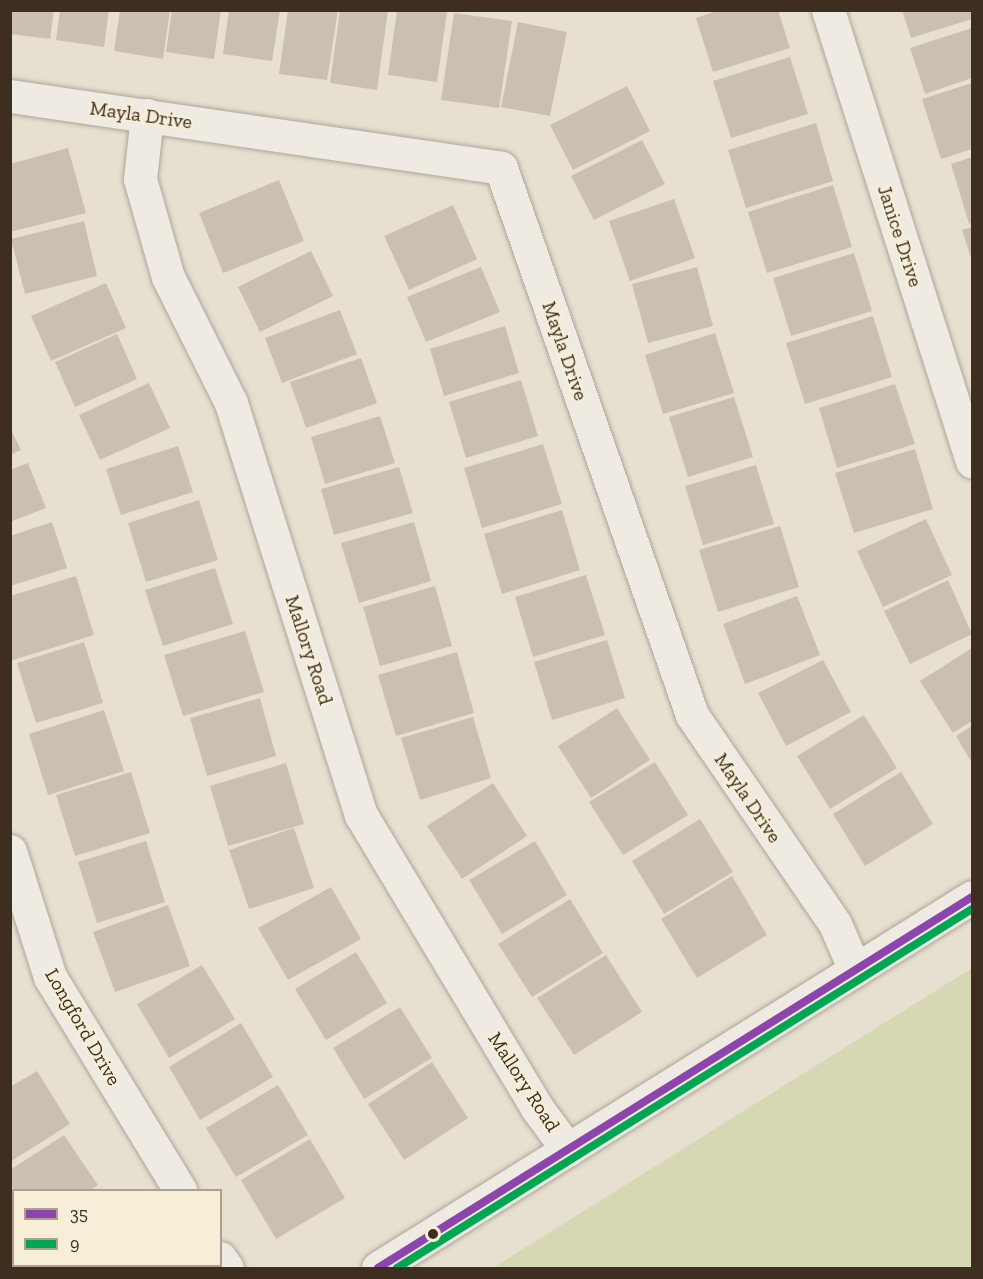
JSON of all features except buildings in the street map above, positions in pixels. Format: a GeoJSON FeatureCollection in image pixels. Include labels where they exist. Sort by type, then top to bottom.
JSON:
{"type":"FeatureCollection","features":[{"type":"Feature","properties":{"kind":"street","name":"Janice Drive"},"geometry":{"type":"LineString","coordinates":[[828,10],[972,462]]}},
{"type":"Feature","properties":{"kind":"street","name":"Mayla Drive"},"geometry":{"type":"LineString","coordinates":[[10,96],[501,168],[692,715],[835,924],[855,970]]}},
{"type":"Feature","properties":{"kind":"street","name":"Mallory Road"},"geometry":{"type":"LineString","coordinates":[[147,115],[140,179],[168,277],[231,403],[361,815],[537,1108],[568,1149]]}},
{"type":"Feature","properties":{"kind":"street","name":"Longford Drive"},"geometry":{"type":"LineString","coordinates":[[10,852],[50,977],[179,1189]]}},
{"type":"Feature","properties":{"kind":"street"},"geometry":{"type":"LineString","coordinates":[[378,1269],[972,897]]}},
{"type":"Feature","properties":{"kind":"green space"},"geometry":{"type":"Polygon","coordinates":[[[972,968],[972,1268],[493,1268],[972,968]]]}},
{"type":"Feature","properties":{"kind":"transit line","name":"35"},"geometry":{"type":"LineString","coordinates":[[378,1268],[972,897]]}},
{"type":"Feature","properties":{"kind":"transit line","name":"9"},"geometry":{"type":"LineString","coordinates":[[397,1268],[972,909]]}}]}
